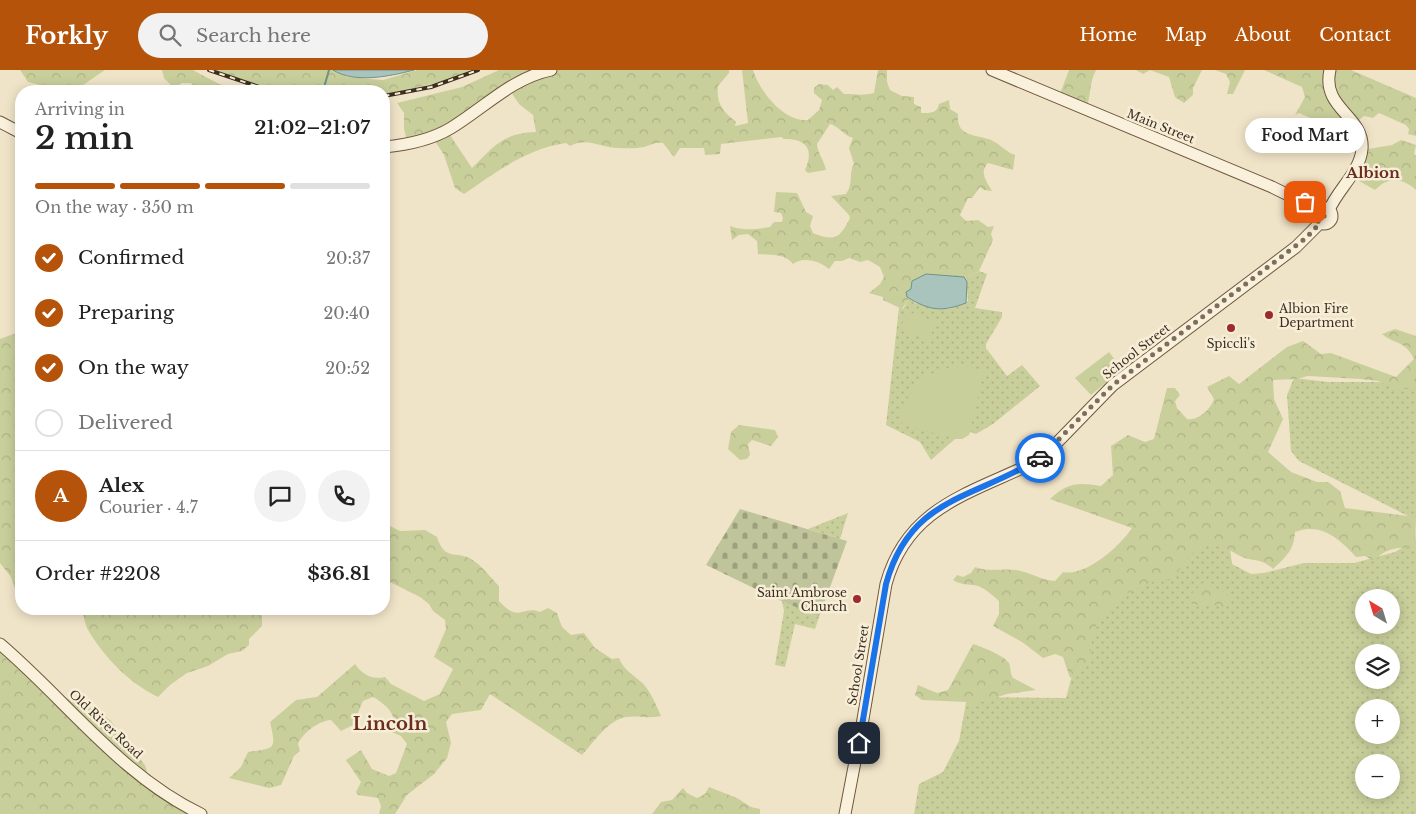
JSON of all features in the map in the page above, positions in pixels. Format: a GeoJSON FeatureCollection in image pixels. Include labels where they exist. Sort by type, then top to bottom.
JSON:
{"type":"FeatureCollection","features":[{"type":"Feature","properties":{"kind":"street"},"geometry":{"type":"LineString","coordinates":[[390,146],[438,135],[514,84],[538,72],[551,70]]}},
{"type":"Feature","properties":{"kind":"street","name":"Main Street"},"geometry":{"type":"LineString","coordinates":[[992,70],[1272,186],[1324,210]]}},
{"type":"Feature","properties":{"kind":"street"},"geometry":{"type":"LineString","coordinates":[[1324,210],[1356,167],[1362,142],[1356,126],[1337,105],[1330,93],[1329,71]]}},
{"type":"Feature","properties":{"kind":"street"},"geometry":{"type":"LineString","coordinates":[[0,122],[15,130]]}},
{"type":"Feature","properties":{"kind":"street","name":"School Street"},"geometry":{"type":"LineString","coordinates":[[845,814],[886,584],[892,561],[904,542],[916,527],[941,506],[1031,464],[1044,456],[1113,385],[1296,247],[1320,223],[1316,219],[1324,210]]}},
{"type":"Feature","properties":{"kind":"street","name":"Old River Road"},"geometry":{"type":"LineString","coordinates":[[0,644],[129,766],[176,802],[201,814]]}},
{"type":"Feature","properties":{"kind":"green space"},"geometry":{"type":"Polygon","coordinates":[[[20,70],[105,70],[83,85],[40,85],[28,82],[20,70]]]}},
{"type":"Feature","properties":{"kind":"green space"},"geometry":{"type":"Polygon","coordinates":[[[162,70],[193,70],[222,85],[182,83],[171,85],[164,78],[162,70]]]}},
{"type":"Feature","properties":{"kind":"green space"},"geometry":{"type":"Polygon","coordinates":[[[213,70],[333,70],[348,77],[383,80],[417,70],[475,70],[458,78],[390,94],[390,85],[254,85],[233,79],[213,70]]]}},
{"type":"Feature","properties":{"kind":"green space"},"geometry":{"type":"Polygon","coordinates":[[[499,70],[729,70],[729,73],[718,86],[718,98],[724,111],[736,122],[735,126],[748,123],[742,70],[753,70],[756,79],[767,96],[782,111],[790,116],[808,120],[819,110],[822,100],[814,93],[814,88],[819,84],[828,85],[833,90],[837,87],[844,94],[870,94],[874,93],[878,70],[887,70],[887,82],[890,90],[902,96],[914,97],[914,104],[921,107],[921,113],[935,111],[939,104],[949,100],[950,109],[958,114],[958,121],[963,131],[991,140],[1015,155],[1013,170],[988,163],[985,166],[984,173],[992,191],[984,190],[980,187],[972,198],[968,198],[960,215],[966,221],[978,220],[988,227],[994,226],[991,234],[993,240],[979,271],[966,279],[960,277],[911,289],[909,298],[902,309],[883,300],[883,297],[869,293],[880,284],[884,277],[880,267],[868,260],[860,262],[849,258],[835,261],[829,269],[811,260],[802,260],[793,264],[782,256],[758,254],[757,241],[748,234],[739,235],[732,240],[730,226],[739,229],[755,229],[770,227],[774,222],[782,222],[781,213],[774,212],[776,192],[797,193],[806,212],[813,216],[810,226],[813,233],[827,237],[840,234],[850,218],[831,196],[846,194],[848,190],[854,164],[849,148],[853,138],[833,125],[830,124],[817,144],[826,170],[808,173],[805,170],[809,156],[806,146],[797,140],[783,139],[782,137],[721,144],[720,154],[705,155],[704,148],[680,148],[674,157],[663,143],[655,143],[641,148],[616,148],[588,142],[576,143],[570,146],[566,143],[538,150],[512,162],[464,194],[455,188],[444,155],[433,138],[408,144],[404,129],[404,113],[397,103],[462,87],[499,70]],[[511,92],[451,129],[450,135],[472,168],[493,147],[507,138],[536,132],[533,115],[519,104],[511,92]]]}},
{"type":"Feature","properties":{"kind":"green space"},"geometry":{"type":"Polygon","coordinates":[[[1069,70],[1096,70],[1086,110],[1058,99],[1069,70]]]}},
{"type":"Feature","properties":{"kind":"green space"},"geometry":{"type":"Polygon","coordinates":[[[1136,70],[1150,70],[1143,74],[1136,70]]]}},
{"type":"Feature","properties":{"kind":"green space"},"geometry":{"type":"Polygon","coordinates":[[[1150,70],[1202,70],[1193,88],[1193,95],[1184,103],[1175,97],[1169,77],[1150,70]]]}},
{"type":"Feature","properties":{"kind":"green space"},"geometry":{"type":"Polygon","coordinates":[[[1215,70],[1245,70],[1233,94],[1227,94],[1230,82],[1226,74],[1215,70]]]}},
{"type":"Feature","properties":{"kind":"green space"},"geometry":{"type":"Polygon","coordinates":[[[1264,70],[1351,70],[1416,98],[1416,136],[1408,134],[1409,129],[1406,125],[1379,113],[1373,118],[1364,116],[1352,125],[1347,120],[1336,128],[1299,113],[1295,115],[1305,97],[1302,87],[1264,70]]]}},
{"type":"Feature","properties":{"kind":"green space"},"geometry":{"type":"Polygon","coordinates":[[[1401,140],[1416,145],[1414,154],[1416,156],[1416,190],[1406,183],[1396,180],[1385,182],[1375,190],[1350,176],[1362,150],[1392,145],[1401,140]]]}},
{"type":"Feature","properties":{"kind":"green space"},"geometry":{"type":"Polygon","coordinates":[[[979,271],[987,274],[975,308],[1002,312],[1002,317],[986,344],[986,348],[1007,376],[1022,365],[1040,386],[993,424],[976,434],[971,432],[962,439],[955,439],[931,460],[920,442],[886,425],[899,307],[903,309],[909,298],[915,303],[949,309],[968,301],[966,279],[979,271]]]}},
{"type":"Feature","properties":{"kind":"green space"},"geometry":{"type":"Polygon","coordinates":[[[907,311],[936,322],[929,340],[900,329],[907,311]]]}},
{"type":"Feature","properties":{"kind":"green space"},"geometry":{"type":"Polygon","coordinates":[[[1395,329],[1416,336],[1416,389],[1397,389],[1378,381],[1360,379],[1308,376],[1297,379],[1273,380],[1274,399],[1283,419],[1268,452],[1291,472],[1317,482],[1328,482],[1340,491],[1345,508],[1416,517],[1415,549],[1393,549],[1383,553],[1374,561],[1365,556],[1356,557],[1329,534],[1313,529],[1304,529],[1295,532],[1293,544],[1288,553],[1273,569],[1263,562],[1245,558],[1221,546],[1209,544],[1202,546],[1190,556],[1171,580],[1155,581],[1123,595],[1110,609],[1098,618],[1090,648],[1093,660],[1070,678],[1063,657],[1055,654],[1043,658],[1022,642],[993,626],[999,614],[999,601],[991,594],[978,586],[961,584],[953,580],[957,575],[963,577],[971,573],[975,567],[986,570],[1015,570],[1055,581],[1063,572],[1082,570],[1102,559],[1111,551],[1132,528],[1050,499],[1073,485],[1101,486],[1113,475],[1111,446],[1128,435],[1145,442],[1154,439],[1167,388],[1175,388],[1180,395],[1175,401],[1177,408],[1187,419],[1195,418],[1207,410],[1214,399],[1207,387],[1229,376],[1239,384],[1287,347],[1303,341],[1321,354],[1331,353],[1396,377],[1414,359],[1407,349],[1382,334],[1395,329]]]}},
{"type":"Feature","properties":{"kind":"green space"},"geometry":{"type":"Polygon","coordinates":[[[15,333],[15,589],[11,577],[0,563],[0,339],[15,333]]]}},
{"type":"Feature","properties":{"kind":"green space"},"geometry":{"type":"Polygon","coordinates":[[[1109,352],[1122,369],[1091,395],[1075,378],[1109,352]]]}},
{"type":"Feature","properties":{"kind":"green space"},"geometry":{"type":"Polygon","coordinates":[[[966,366],[984,371],[969,435],[962,439],[956,439],[903,425],[899,416],[904,404],[916,386],[924,379],[941,370],[966,366]]]}},
{"type":"Feature","properties":{"kind":"green space"},"geometry":{"type":"Polygon","coordinates":[[[1294,378],[1328,382],[1378,382],[1416,386],[1416,520],[1299,461],[1291,451],[1287,395],[1294,378]]]}},
{"type":"Feature","properties":{"kind":"green space"},"geometry":{"type":"Polygon","coordinates":[[[739,425],[775,430],[778,437],[771,446],[752,440],[748,444],[750,455],[747,459],[740,460],[728,449],[731,432],[739,425]]]}},
{"type":"Feature","properties":{"kind":"green space"},"geometry":{"type":"Polygon","coordinates":[[[740,509],[847,541],[819,617],[706,565],[740,509]]]}},
{"type":"Feature","properties":{"kind":"green space"},"geometry":{"type":"Polygon","coordinates":[[[848,513],[840,539],[808,529],[848,513]]]}},
{"type":"Feature","properties":{"kind":"green space"},"geometry":{"type":"Polygon","coordinates":[[[390,526],[400,531],[425,530],[437,537],[440,545],[448,553],[463,556],[474,561],[499,586],[499,601],[506,608],[516,613],[534,610],[540,612],[548,608],[557,613],[562,627],[571,635],[584,633],[595,648],[612,659],[619,658],[625,668],[647,688],[661,716],[619,719],[607,727],[582,755],[490,694],[481,710],[452,714],[446,722],[451,743],[447,758],[434,774],[407,795],[395,814],[379,814],[381,806],[378,798],[358,795],[356,792],[361,782],[346,760],[361,750],[372,769],[389,776],[396,773],[407,744],[401,736],[389,731],[395,723],[392,715],[384,705],[373,697],[363,701],[356,717],[357,723],[341,731],[331,720],[316,725],[307,732],[298,744],[300,751],[294,756],[281,785],[269,788],[229,778],[241,767],[248,752],[263,750],[271,746],[273,738],[270,722],[296,700],[317,697],[355,664],[368,676],[376,678],[385,677],[391,684],[424,701],[440,694],[453,669],[434,657],[446,629],[445,620],[433,611],[429,604],[420,597],[390,582],[390,526]]]}},
{"type":"Feature","properties":{"kind":"green space"},"geometry":{"type":"Polygon","coordinates":[[[1416,539],[1416,814],[914,814],[919,784],[943,772],[959,741],[967,697],[1066,698],[1080,645],[1104,608],[1177,546],[1229,541],[1232,564],[1251,574],[1264,573],[1304,563],[1354,563],[1395,552],[1416,539]]]}},
{"type":"Feature","properties":{"kind":"green space"},"geometry":{"type":"Polygon","coordinates":[[[1204,582],[1230,596],[1230,603],[1224,608],[1212,604],[1202,607],[1189,601],[1189,596],[1204,582]]]}},
{"type":"Feature","properties":{"kind":"green space"},"geometry":{"type":"Polygon","coordinates":[[[782,601],[819,617],[815,629],[795,624],[785,667],[775,665],[784,611],[782,601]]]}},
{"type":"Feature","properties":{"kind":"green space"},"geometry":{"type":"Polygon","coordinates":[[[83,615],[262,616],[262,626],[249,639],[249,645],[242,651],[228,654],[208,666],[187,673],[170,685],[158,697],[137,685],[118,669],[102,650],[86,625],[83,615]]]}},
{"type":"Feature","properties":{"kind":"green space"},"geometry":{"type":"Polygon","coordinates":[[[973,644],[1003,657],[1009,663],[1013,678],[1036,690],[1007,694],[967,707],[966,702],[922,700],[915,695],[918,685],[937,693],[948,690],[973,644]]]}},
{"type":"Feature","properties":{"kind":"green space"},"geometry":{"type":"Polygon","coordinates":[[[0,646],[59,695],[91,708],[110,720],[145,765],[147,771],[143,777],[196,814],[0,814],[0,646]]]}},
{"type":"Feature","properties":{"kind":"green space"},"geometry":{"type":"Polygon","coordinates":[[[709,787],[737,798],[751,807],[760,809],[760,814],[652,814],[661,802],[672,800],[683,788],[687,793],[697,798],[705,794],[709,787]]]}},
{"type":"Feature","properties":{"kind":"water"},"geometry":{"type":"Polygon","coordinates":[[[333,70],[414,70],[362,78],[352,77],[333,70]]]}},
{"type":"Feature","properties":{"kind":"water"},"geometry":{"type":"Polygon","coordinates":[[[926,274],[964,277],[967,282],[966,303],[950,308],[936,309],[907,297],[906,292],[911,289],[912,281],[926,274]]]}},
{"type":"Feature","properties":{"kind":"waterway"},"geometry":{"type":"LineString","coordinates":[[325,85],[329,70]]}},
{"type":"Feature","properties":{"kind":"railway"},"geometry":{"type":"LineString","coordinates":[[209,70],[253,85]]}},
{"type":"Feature","properties":{"kind":"railway"},"geometry":{"type":"LineString","coordinates":[[390,95],[431,87],[478,70]]}},
{"type":"Feature","properties":{"kind":"way so far"},"geometry":{"type":"LineString","coordinates":[[1040,458],[1113,385],[1312,233],[1314,228],[1320,223],[1316,219],[1316,214],[1319,210],[1305,202]]}},
{"type":"Feature","properties":{"kind":"place","name":"Food Mart"},"geometry":{"type":"Point","coordinates":[1305,202]}},
{"type":"Feature","properties":{"kind":"place","name":"Albion Fire Department"},"geometry":{"type":"Point","coordinates":[1269,315]}},
{"type":"Feature","properties":{"kind":"place","name":"Spiccli's"},"geometry":{"type":"Point","coordinates":[1231,328]}},
{"type":"Feature","properties":{"kind":"place","name":"Saint Ambrose Church"},"geometry":{"type":"Point","coordinates":[857,599]}},
{"type":"Feature","properties":{"kind":"district","name":"Albion"},"geometry":{"type":"Point","coordinates":[1373,172]}},
{"type":"Feature","properties":{"kind":"district","name":"Lincoln"},"geometry":{"type":"Point","coordinates":[390,724]}},
{"type":"Feature","properties":{"kind":"route"},"geometry":{"type":"LineString","coordinates":[[859,743],[886,584],[892,561],[902,544],[916,527],[941,506],[1040,458]]}}]}
